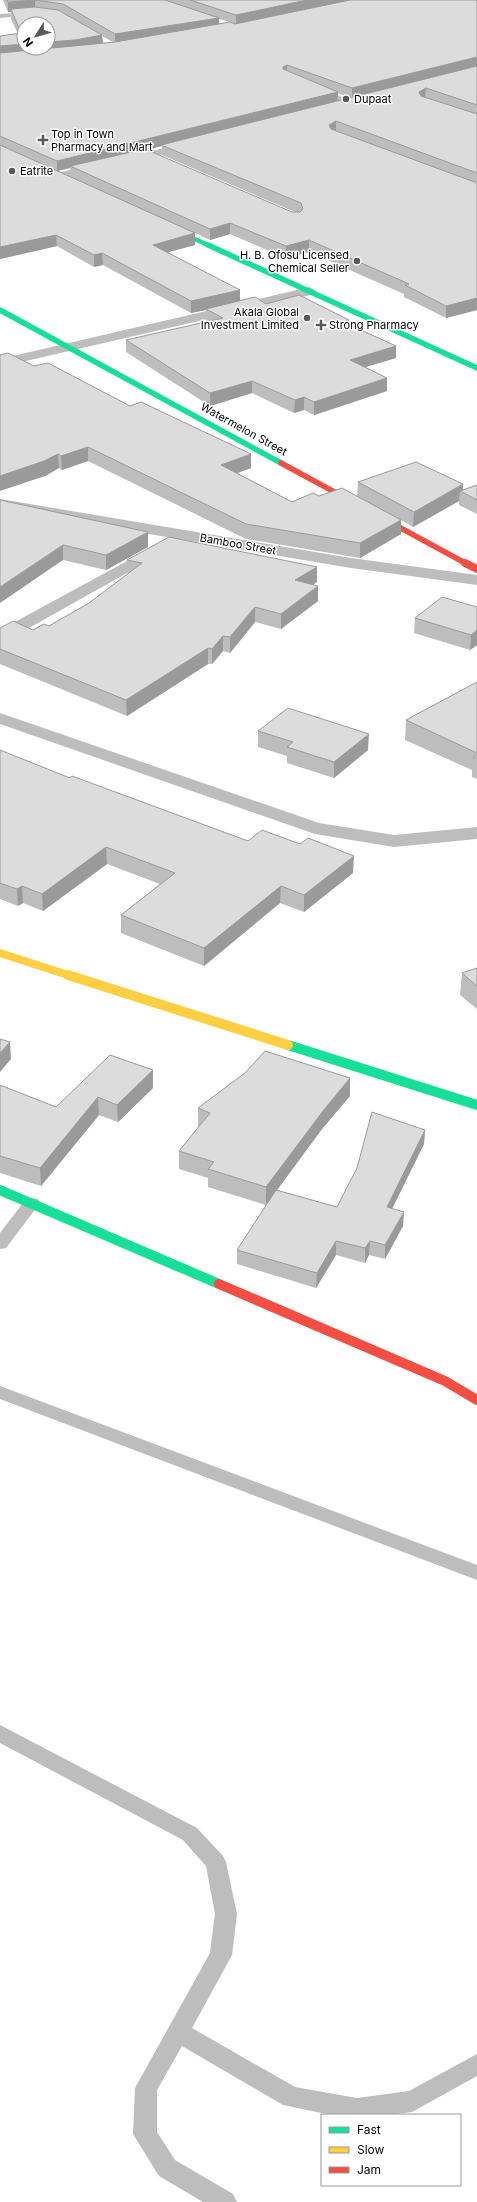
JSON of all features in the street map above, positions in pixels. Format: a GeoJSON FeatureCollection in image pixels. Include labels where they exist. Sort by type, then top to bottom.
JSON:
{"type":"FeatureCollection","features":[{"type":"Feature","properties":{"kind":"street"},"geometry":{"type":"LineString","coordinates":[[332,109],[357,103]]}},
{"type":"Feature","properties":{"kind":"street"},"geometry":{"type":"LineString","coordinates":[[53,175],[202,142]]}},
{"type":"Feature","properties":{"kind":"street"},"geometry":{"type":"LineString","coordinates":[[148,155],[169,164]]}},
{"type":"Feature","properties":{"kind":"street"},"geometry":{"type":"LineString","coordinates":[[53,175],[71,183]]}},
{"type":"Feature","properties":{"kind":"street"},"geometry":{"type":"LineString","coordinates":[[158,222],[477,368]]}},
{"type":"Feature","properties":{"kind":"street"},"geometry":{"type":"LineString","coordinates":[[0,362],[70,348],[310,291]]}},
{"type":"Feature","properties":{"kind":"street","name":"Watermelon Street"},"geometry":{"type":"LineString","coordinates":[[0,310],[477,569]]}},
{"type":"Feature","properties":{"kind":"street","name":"Bamboo Street"},"geometry":{"type":"LineString","coordinates":[[0,504],[351,564],[477,580]]}},
{"type":"Feature","properties":{"kind":"street"},"geometry":{"type":"LineString","coordinates":[[0,637],[55,608],[184,535]]}},
{"type":"Feature","properties":{"kind":"street"},"geometry":{"type":"LineString","coordinates":[[0,718],[315,828],[394,841],[477,833]]}},
{"type":"Feature","properties":{"kind":"street"},"geometry":{"type":"LineString","coordinates":[[0,953],[477,1105]]}},
{"type":"Feature","properties":{"kind":"street"},"geometry":{"type":"LineString","coordinates":[[0,1190],[445,1381],[477,1400]]}},
{"type":"Feature","properties":{"kind":"lane"},"geometry":{"type":"LineString","coordinates":[[0,16],[42,14]]}},
{"type":"Feature","properties":{"kind":"lane"},"geometry":{"type":"LineString","coordinates":[[311,87],[357,103]]}},
{"type":"Feature","properties":{"kind":"lane"},"geometry":{"type":"LineString","coordinates":[[0,1244],[32,1203]]}},
{"type":"Feature","properties":{"kind":"lane"},"geometry":{"type":"LineString","coordinates":[[0,1392],[477,1573]]}},
{"type":"Feature","properties":{"kind":"lane"},"geometry":{"type":"LineString","coordinates":[[0,1733],[190,1834],[216,1862],[226,1914],[221,1955],[146,2088],[145,2134],[167,2168],[225,2202]]}},
{"type":"Feature","properties":{"kind":"lane"},"geometry":{"type":"LineString","coordinates":[[178,2032],[291,2097],[357,2110],[412,2101],[477,2064]]}},
{"type":"Feature","properties":{"kind":"building"},"geometry":{"type":"Polygon","coordinates":[[[7,0],[35,0],[8,2],[7,0]]]}},
{"type":"Feature","properties":{"kind":"building"},"geometry":{"type":"Polygon","coordinates":[[[35,0],[165,0],[219,18],[115,34],[63,4],[35,0]]]}},
{"type":"Feature","properties":{"kind":"building"},"geometry":{"type":"Polygon","coordinates":[[[190,0],[307,0],[236,15],[190,0]]]}},
{"type":"Feature","properties":{"kind":"building"},"geometry":{"type":"Polygon","coordinates":[[[350,0],[477,0],[477,57],[352,88],[287,65],[283,67],[283,69],[338,92],[57,161],[0,136],[0,53],[16,51],[16,56],[56,56],[56,48],[115,42],[230,22],[235,24],[350,0]]]}},
{"type":"Feature","properties":{"kind":"building"},"geometry":{"type":"Polygon","coordinates":[[[35,7],[58,10],[102,35],[75,40],[56,41],[56,16],[16,16],[16,21],[11,9],[35,7]]]}},
{"type":"Feature","properties":{"kind":"building"},"geometry":{"type":"Polygon","coordinates":[[[16,34],[16,45],[0,46],[0,36],[16,34]]]}},
{"type":"Feature","properties":{"kind":"building"},"geometry":{"type":"Polygon","coordinates":[[[477,66],[477,105],[426,88],[419,92],[421,96],[477,114],[477,173],[336,121],[329,125],[331,129],[477,183],[477,298],[446,306],[405,285],[409,284],[309,240],[286,246],[230,223],[210,229],[70,166],[145,149],[292,212],[300,212],[303,209],[301,203],[161,145],[477,66]]]}},
{"type":"Feature","properties":{"kind":"building"},"geometry":{"type":"Polygon","coordinates":[[[0,145],[195,233],[153,245],[240,290],[191,301],[102,253],[94,255],[56,235],[0,247],[0,145]]]}},
{"type":"Feature","properties":{"kind":"building"},"geometry":{"type":"Polygon","coordinates":[[[299,295],[349,320],[343,322],[396,346],[350,360],[387,378],[314,402],[304,397],[295,400],[252,381],[210,393],[126,340],[223,318],[206,309],[255,297],[266,304],[299,295]]]}},
{"type":"Feature","properties":{"kind":"building"},"geometry":{"type":"Polygon","coordinates":[[[8,353],[34,366],[48,363],[130,406],[141,402],[251,454],[221,465],[292,502],[313,493],[319,496],[342,488],[401,520],[360,543],[246,524],[88,447],[61,456],[58,454],[44,461],[0,476],[0,355],[8,353]]]}},
{"type":"Feature","properties":{"kind":"building"},"geometry":{"type":"Polygon","coordinates":[[[416,462],[463,484],[414,512],[358,482],[416,462]]]}},
{"type":"Feature","properties":{"kind":"building"},"geometry":{"type":"Polygon","coordinates":[[[477,485],[477,500],[460,491],[477,485]]]}},
{"type":"Feature","properties":{"kind":"building"},"geometry":{"type":"Polygon","coordinates":[[[0,500],[148,532],[106,555],[63,545],[0,587],[0,500]]]}},
{"type":"Feature","properties":{"kind":"building"},"geometry":{"type":"Polygon","coordinates":[[[169,537],[317,567],[295,580],[318,586],[281,614],[255,607],[230,637],[223,636],[212,649],[208,648],[126,700],[0,649],[0,628],[13,621],[33,630],[44,624],[49,626],[89,603],[142,563],[127,560],[169,537]]]}},
{"type":"Feature","properties":{"kind":"building"},"geometry":{"type":"Polygon","coordinates":[[[442,597],[477,607],[477,630],[471,635],[415,618],[442,597]]]}},
{"type":"Feature","properties":{"kind":"building"},"geometry":{"type":"Polygon","coordinates":[[[477,682],[477,753],[406,720],[477,682]]]}},
{"type":"Feature","properties":{"kind":"building"},"geometry":{"type":"Polygon","coordinates":[[[288,708],[369,734],[334,762],[287,747],[293,742],[258,731],[288,708]]]}},
{"type":"Feature","properties":{"kind":"building"},"geometry":{"type":"Polygon","coordinates":[[[0,750],[70,778],[72,776],[248,841],[262,830],[300,844],[308,838],[354,856],[304,895],[281,886],[204,948],[121,915],[175,873],[106,847],[42,894],[22,886],[17,889],[0,883],[0,750]]]}},
{"type":"Feature","properties":{"kind":"building"},"geometry":{"type":"Polygon","coordinates":[[[477,968],[477,986],[462,973],[477,968]]]}},
{"type":"Feature","properties":{"kind":"building"},"geometry":{"type":"Polygon","coordinates":[[[0,1039],[10,1042],[0,1053],[0,1039]]]}},
{"type":"Feature","properties":{"kind":"building"},"geometry":{"type":"Polygon","coordinates":[[[265,1051],[350,1078],[323,1111],[266,1187],[208,1169],[214,1162],[179,1151],[210,1113],[198,1108],[245,1073],[265,1051]]]}},
{"type":"Feature","properties":{"kind":"building"},"geometry":{"type":"Polygon","coordinates":[[[110,1055],[153,1070],[117,1105],[98,1097],[40,1168],[0,1156],[0,1085],[56,1107],[110,1055]]]}},
{"type":"Feature","properties":{"kind":"building"},"geometry":{"type":"Polygon","coordinates":[[[372,1112],[425,1130],[387,1207],[404,1212],[385,1245],[370,1241],[365,1248],[336,1241],[317,1273],[237,1250],[276,1190],[337,1207],[357,1168],[372,1112]]]}},
{"type":"Feature","properties":{"kind":"traffic: fast"},"geometry":{"type":"LineString","coordinates":[[167,226],[477,368]]}},
{"type":"Feature","properties":{"kind":"traffic: fast"},"geometry":{"type":"LineString","coordinates":[[0,310],[281,463]]}},
{"type":"Feature","properties":{"kind":"traffic: fast"},"geometry":{"type":"LineString","coordinates":[[288,1045],[477,1105]]}},
{"type":"Feature","properties":{"kind":"traffic: fast"},"geometry":{"type":"LineString","coordinates":[[0,1190],[219,1284]]}},
{"type":"Feature","properties":{"kind":"traffic: slow"},"geometry":{"type":"LineString","coordinates":[[0,953],[288,1045]]}},
{"type":"Feature","properties":{"kind":"traffic: jam"},"geometry":{"type":"LineString","coordinates":[[281,463],[477,569]]}},
{"type":"Feature","properties":{"kind":"traffic: jam"},"geometry":{"type":"LineString","coordinates":[[219,1284],[445,1381],[477,1400]]}},
{"type":"Feature","properties":{"kind":"place","name":"Dupaat"},"geometry":{"type":"Point","coordinates":[346,99]}},
{"type":"Feature","properties":{"kind":"place","name":"Top in Town Pharmacy and Mart"},"geometry":{"type":"Point","coordinates":[43,140]}},
{"type":"Feature","properties":{"kind":"place","name":"Eatrite"},"geometry":{"type":"Point","coordinates":[12,171]}},
{"type":"Feature","properties":{"kind":"place","name":"H. B. Ofosu Licensed Chemical Seller"},"geometry":{"type":"Point","coordinates":[357,261]}},
{"type":"Feature","properties":{"kind":"place","name":"Akala Global Investment Limited"},"geometry":{"type":"Point","coordinates":[307,318]}},
{"type":"Feature","properties":{"kind":"place","name":"Strong Pharmacy"},"geometry":{"type":"Point","coordinates":[321,325]}}]}
